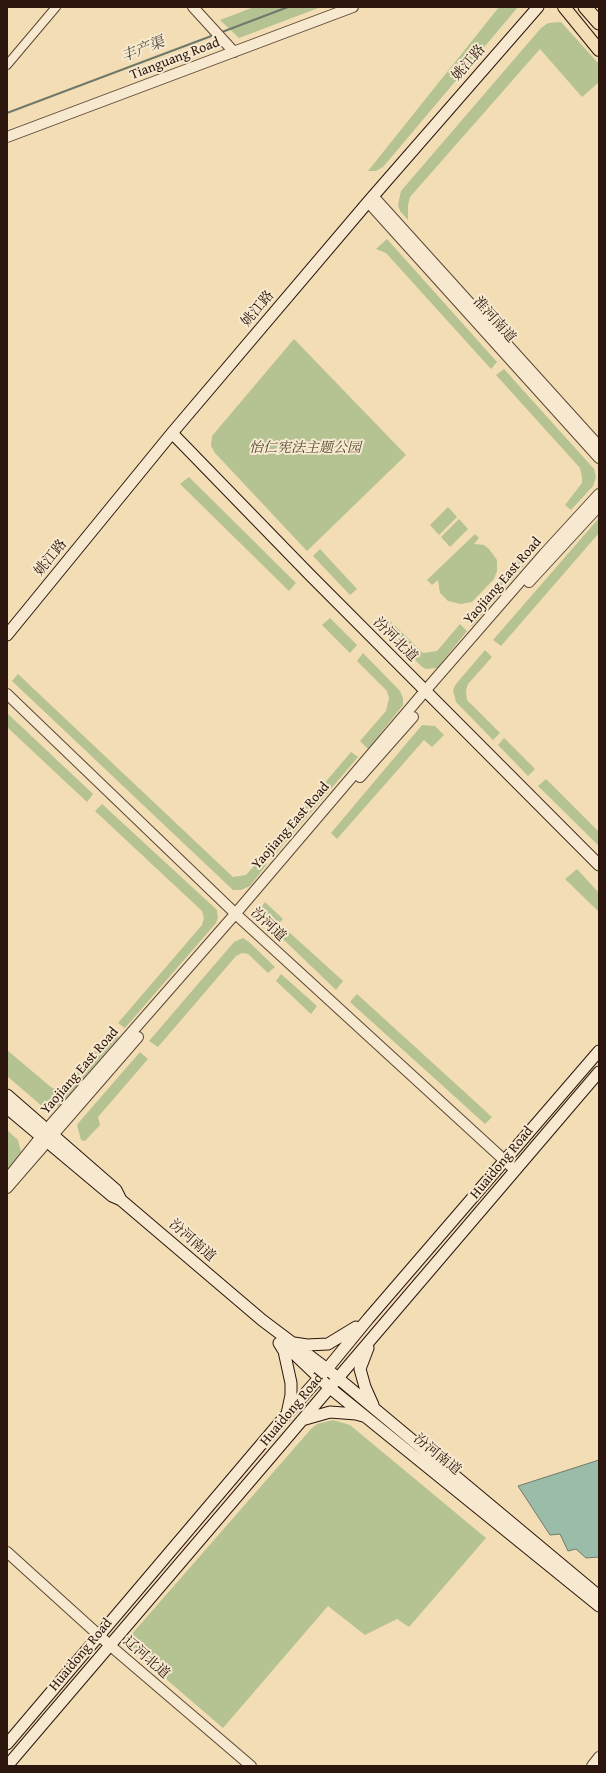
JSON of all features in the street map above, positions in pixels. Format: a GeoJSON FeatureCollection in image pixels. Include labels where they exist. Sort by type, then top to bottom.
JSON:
{"type":"FeatureCollection","features":[{"type":"Feature","properties":{"kind":"highway"},"geometry":{"type":"LineString","coordinates":[[585,7],[599,24]]}},
{"type":"Feature","properties":{"kind":"main road","name":"姚江路"},"geometry":{"type":"LineString","coordinates":[[7,635],[172,433],[370,199],[538,7]]}},
{"type":"Feature","properties":{"kind":"main road"},"geometry":{"type":"LineString","coordinates":[[564,7],[599,50]]}},
{"type":"Feature","properties":{"kind":"main road","name":"汾河北道"},"geometry":{"type":"LineString","coordinates":[[172,433],[428,694],[599,865]]}},
{"type":"Feature","properties":{"kind":"main road","name":"Huaidong Road"},"geometry":{"type":"LineString","coordinates":[[7,1744],[287,1414],[319,1379],[368,1319],[599,1051]]}},
{"type":"Feature","properties":{"kind":"main road","name":"Huaidong Road"},"geometry":{"type":"LineString","coordinates":[[8,1766],[109,1645],[262,1470],[301,1421],[599,1072]]}},
{"type":"Feature","properties":{"kind":"main road","name":"汾河南道"},"geometry":{"type":"LineString","coordinates":[[7,1095],[47,1136]]}},
{"type":"Feature","properties":{"kind":"main road","name":"汾河南道"},"geometry":{"type":"LineString","coordinates":[[7,1108],[47,1136],[116,1190],[121,1200],[262,1320],[338,1378],[599,1596]]}},
{"type":"Feature","properties":{"kind":"main road"},"geometry":{"type":"LineString","coordinates":[[288,1341],[307,1345],[328,1344],[350,1332],[368,1319]]}},
{"type":"Feature","properties":{"kind":"main road","name":"汾河南道"},"geometry":{"type":"LineString","coordinates":[[262,1320],[319,1379],[599,1606]]}},
{"type":"Feature","properties":{"kind":"main road"},"geometry":{"type":"LineString","coordinates":[[274,1334],[284,1351],[290,1372],[292,1395],[287,1414]]}},
{"type":"Feature","properties":{"kind":"main road"},"geometry":{"type":"LineString","coordinates":[[375,1336],[365,1354],[360,1369],[365,1387],[375,1409]]}},
{"type":"Feature","properties":{"kind":"main road"},"geometry":{"type":"LineString","coordinates":[[301,1421],[330,1412],[356,1414],[368,1419]]}},
{"type":"Feature","properties":{"kind":"street"},"geometry":{"type":"LineString","coordinates":[[7,65],[56,7]]}},
{"type":"Feature","properties":{"kind":"street"},"geometry":{"type":"LineString","coordinates":[[193,7],[234,52]]}},
{"type":"Feature","properties":{"kind":"street","name":"Tianguang Road"},"geometry":{"type":"LineString","coordinates":[[7,137],[353,7]]}},
{"type":"Feature","properties":{"kind":"street","name":"淮河南道"},"geometry":{"type":"LineString","coordinates":[[370,199],[599,446]]}},
{"type":"Feature","properties":{"kind":"street","name":"淮河南道"},"geometry":{"type":"LineString","coordinates":[[370,199],[599,458]]}},
{"type":"Feature","properties":{"kind":"street","name":"Yaojiang East Road"},"geometry":{"type":"LineString","coordinates":[[7,1179],[47,1136],[238,916],[428,694],[544,554],[599,494]]}},
{"type":"Feature","properties":{"kind":"street","name":"Yaojiang East Road"},"geometry":{"type":"LineString","coordinates":[[428,694],[533,576],[599,506]]}},
{"type":"Feature","properties":{"kind":"street","name":"汾河道"},"geometry":{"type":"LineString","coordinates":[[7,694],[238,916],[515,1170]]}},
{"type":"Feature","properties":{"kind":"street","name":"Yaojiang East Road"},"geometry":{"type":"LineString","coordinates":[[7,1188],[47,1136]]}},
{"type":"Feature","properties":{"kind":"street","name":"辽河北道"},"geometry":{"type":"LineString","coordinates":[[7,1552],[109,1645],[251,1766]]}},
{"type":"Feature","properties":{"kind":"street"},"geometry":{"type":"LineString","coordinates":[[592,1766],[599,1757]]}},
{"type":"Feature","properties":{"kind":"green space"},"geometry":{"type":"Polygon","coordinates":[[[254,7],[321,7],[239,38],[220,20],[254,7]]]}},
{"type":"Feature","properties":{"kind":"green space"},"geometry":{"type":"Polygon","coordinates":[[[499,7],[518,7],[383,167],[376,171],[368,171],[499,7]]]}},
{"type":"Feature","properties":{"kind":"green space"},"geometry":{"type":"Polygon","coordinates":[[[561,22],[599,64],[599,82],[582,97],[540,49],[410,197],[408,205],[408,220],[400,211],[398,205],[401,191],[541,28],[548,23],[561,22]]]}},
{"type":"Feature","properties":{"kind":"green space"},"geometry":{"type":"Polygon","coordinates":[[[387,239],[497,362],[491,369],[386,253],[376,249],[387,239]]]}},
{"type":"Feature","properties":{"kind":"green space","name":"怡仁宪法主题公园"},"geometry":{"type":"Polygon","coordinates":[[[294,339],[406,455],[307,551],[215,453],[211,446],[212,436],[294,339]]]}},
{"type":"Feature","properties":{"kind":"green space"},"geometry":{"type":"Polygon","coordinates":[[[504,369],[594,469],[596,477],[593,486],[571,510],[565,505],[582,483],[580,468],[496,375],[504,369]]]}},
{"type":"Feature","properties":{"kind":"green space"},"geometry":{"type":"Polygon","coordinates":[[[189,477],[296,583],[289,591],[180,484],[189,477]]]}},
{"type":"Feature","properties":{"kind":"green space"},"geometry":{"type":"Polygon","coordinates":[[[448,507],[457,517],[439,535],[430,525],[448,507]]]}},
{"type":"Feature","properties":{"kind":"green space"},"geometry":{"type":"Polygon","coordinates":[[[599,518],[599,533],[501,646],[493,640],[599,518]]]}},
{"type":"Feature","properties":{"kind":"green space"},"geometry":{"type":"Polygon","coordinates":[[[459,519],[468,529],[450,547],[441,537],[459,519]]]}},
{"type":"Feature","properties":{"kind":"green space"},"geometry":{"type":"Polygon","coordinates":[[[475,534],[479,538],[474,544],[484,545],[497,560],[497,571],[494,579],[472,602],[461,604],[448,601],[440,593],[438,580],[432,585],[427,580],[475,534]]]}},
{"type":"Feature","properties":{"kind":"green space"},"geometry":{"type":"Polygon","coordinates":[[[320,549],[357,589],[350,595],[313,556],[320,549]]]}},
{"type":"Feature","properties":{"kind":"green space"},"geometry":{"type":"Polygon","coordinates":[[[520,556],[526,563],[472,626],[465,619],[520,556]]]}},
{"type":"Feature","properties":{"kind":"green space"},"geometry":{"type":"Polygon","coordinates":[[[330,618],[357,645],[350,653],[322,625],[330,618]]]}},
{"type":"Feature","properties":{"kind":"green space"},"geometry":{"type":"Polygon","coordinates":[[[388,619],[423,653],[437,651],[460,624],[467,631],[437,668],[426,669],[421,666],[381,625],[388,619]]]}},
{"type":"Feature","properties":{"kind":"green space"},"geometry":{"type":"Polygon","coordinates":[[[485,650],[492,657],[468,684],[466,690],[467,700],[500,733],[493,740],[456,702],[453,690],[456,684],[485,650]]]}},
{"type":"Feature","properties":{"kind":"green space"},"geometry":{"type":"Polygon","coordinates":[[[363,653],[400,691],[403,698],[403,705],[368,749],[360,741],[386,711],[389,698],[387,691],[357,661],[363,653]]]}},
{"type":"Feature","properties":{"kind":"green space"},"geometry":{"type":"Polygon","coordinates":[[[18,674],[233,877],[246,875],[261,858],[267,864],[250,886],[241,890],[233,890],[12,681],[18,674]]]}},
{"type":"Feature","properties":{"kind":"green space"},"geometry":{"type":"Polygon","coordinates":[[[7,713],[93,794],[87,802],[7,727],[7,713]]]}},
{"type":"Feature","properties":{"kind":"green space"},"geometry":{"type":"Polygon","coordinates":[[[422,725],[435,726],[444,735],[432,747],[424,740],[337,839],[331,833],[422,725]]]}},
{"type":"Feature","properties":{"kind":"green space"},"geometry":{"type":"Polygon","coordinates":[[[504,738],[535,769],[528,776],[498,745],[504,738]]]}},
{"type":"Feature","properties":{"kind":"green space"},"geometry":{"type":"Polygon","coordinates":[[[351,752],[358,757],[271,859],[265,853],[351,752]]]}},
{"type":"Feature","properties":{"kind":"green space"},"geometry":{"type":"Polygon","coordinates":[[[546,779],[599,832],[599,846],[538,786],[546,779]]]}},
{"type":"Feature","properties":{"kind":"green space"},"geometry":{"type":"Polygon","coordinates":[[[102,804],[217,910],[218,918],[216,923],[125,1028],[118,1023],[202,925],[204,918],[202,911],[95,811],[102,804]]]}},
{"type":"Feature","properties":{"kind":"green space"},"geometry":{"type":"Polygon","coordinates":[[[577,869],[599,893],[599,912],[565,879],[577,869]]]}},
{"type":"Feature","properties":{"kind":"green space"},"geometry":{"type":"Polygon","coordinates":[[[265,902],[283,919],[279,923],[343,981],[336,990],[260,917],[258,912],[265,902]]]}},
{"type":"Feature","properties":{"kind":"green space"},"geometry":{"type":"Polygon","coordinates":[[[243,938],[275,967],[268,973],[248,954],[242,953],[236,956],[158,1047],[149,1041],[234,942],[243,938]]]}},
{"type":"Feature","properties":{"kind":"green space"},"geometry":{"type":"Polygon","coordinates":[[[281,974],[317,1006],[311,1014],[276,981],[281,974]]]}},
{"type":"Feature","properties":{"kind":"green space"},"geometry":{"type":"Polygon","coordinates":[[[357,994],[492,1117],[485,1124],[350,1002],[357,994]]]}},
{"type":"Feature","properties":{"kind":"green space"},"geometry":{"type":"Polygon","coordinates":[[[112,1030],[119,1037],[60,1105],[53,1108],[43,1107],[7,1076],[7,1050],[52,1088],[58,1089],[63,1086],[112,1030]]]}},
{"type":"Feature","properties":{"kind":"green space"},"geometry":{"type":"Polygon","coordinates":[[[140,1052],[148,1059],[98,1117],[100,1125],[85,1141],[81,1140],[77,1125],[140,1052]]]}},
{"type":"Feature","properties":{"kind":"green space"},"geometry":{"type":"Polygon","coordinates":[[[7,1130],[18,1140],[21,1152],[7,1169],[7,1130]]]}},
{"type":"Feature","properties":{"kind":"green space"},"geometry":{"type":"Polygon","coordinates":[[[333,1420],[350,1425],[486,1538],[409,1627],[397,1619],[365,1635],[328,1606],[223,1728],[124,1643],[311,1429],[317,1424],[333,1420]]]}},
{"type":"Feature","properties":{"kind":"shaded area"},"geometry":{"type":"Polygon","coordinates":[[[599,1460],[599,1557],[586,1558],[576,1549],[568,1551],[560,1534],[550,1535],[518,1486],[599,1460]]]}},
{"type":"Feature","properties":{"kind":"waterway","name":"丰产渠"},"geometry":{"type":"LineString","coordinates":[[222,32],[288,7]]}},
{"type":"Feature","properties":{"kind":"waterway","name":"丰产渠"},"geometry":{"type":"LineString","coordinates":[[7,113],[214,35]]}}]}
